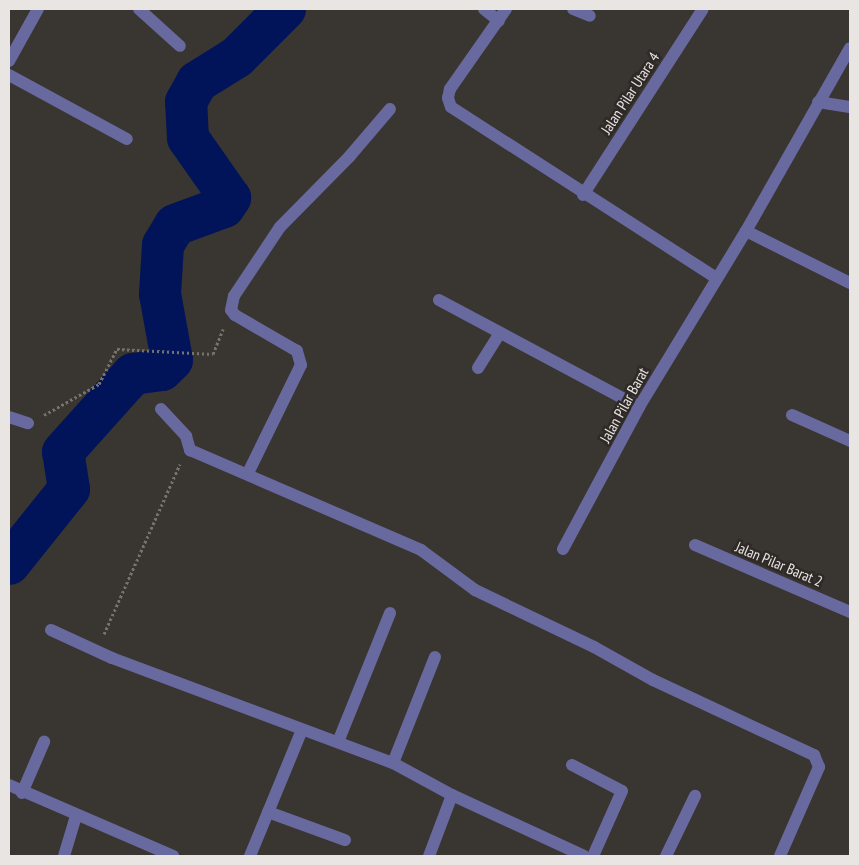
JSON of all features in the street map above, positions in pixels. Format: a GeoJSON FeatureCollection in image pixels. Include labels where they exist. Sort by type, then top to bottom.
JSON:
{"type":"FeatureCollection","features":[{"type":"Feature","properties":{"kind":"street"},"geometry":{"type":"LineString","coordinates":[[9,61],[38,9]]}},
{"type":"Feature","properties":{"kind":"street"},"geometry":{"type":"LineString","coordinates":[[139,9],[180,46]]}},
{"type":"Feature","properties":{"kind":"street"},"geometry":{"type":"LineString","coordinates":[[484,9],[499,21]]}},
{"type":"Feature","properties":{"kind":"street"},"geometry":{"type":"LineString","coordinates":[[506,9],[450,90],[448,98],[451,107],[583,195],[716,278]]}},
{"type":"Feature","properties":{"kind":"street"},"geometry":{"type":"LineString","coordinates":[[573,9],[590,16]]}},
{"type":"Feature","properties":{"kind":"street","name":"Jalan Pilar Utara 4"},"geometry":{"type":"LineString","coordinates":[[583,195],[702,9]]}},
{"type":"Feature","properties":{"kind":"street","name":"Jalan Pilar Barat"},"geometry":{"type":"LineString","coordinates":[[563,549],[639,407],[716,278],[746,232],[850,48]]}},
{"type":"Feature","properties":{"kind":"street"},"geometry":{"type":"LineString","coordinates":[[9,75],[127,139]]}},
{"type":"Feature","properties":{"kind":"street"},"geometry":{"type":"LineString","coordinates":[[818,102],[850,106]]}},
{"type":"Feature","properties":{"kind":"street"},"geometry":{"type":"LineString","coordinates":[[248,473],[302,365],[298,351],[240,320],[231,310],[234,296],[280,227],[349,157],[390,109]]}},
{"type":"Feature","properties":{"kind":"street"},"geometry":{"type":"LineString","coordinates":[[746,232],[850,282]]}},
{"type":"Feature","properties":{"kind":"street"},"geometry":{"type":"LineString","coordinates":[[439,300],[499,334],[639,407]]}},
{"type":"Feature","properties":{"kind":"street"},"geometry":{"type":"LineString","coordinates":[[478,368],[499,334]]}},
{"type":"Feature","properties":{"kind":"street"},"geometry":{"type":"LineString","coordinates":[[161,409],[186,436],[190,450],[248,473],[421,550],[474,590],[594,647],[639,673],[814,755],[819,767],[780,856]]}},
{"type":"Feature","properties":{"kind":"street"},"geometry":{"type":"LineString","coordinates":[[792,415],[850,441]]}},
{"type":"Feature","properties":{"kind":"street"},"geometry":{"type":"LineString","coordinates":[[9,417],[28,423]]}},
{"type":"Feature","properties":{"kind":"street","name":"Jalan Pilar Barat 2"},"geometry":{"type":"LineString","coordinates":[[695,545],[850,612]]}},
{"type":"Feature","properties":{"kind":"street"},"geometry":{"type":"LineString","coordinates":[[338,742],[390,613]]}},
{"type":"Feature","properties":{"kind":"street"},"geometry":{"type":"LineString","coordinates":[[51,630],[97,650],[302,730],[393,763],[452,795],[584,856]]}},
{"type":"Feature","properties":{"kind":"street"},"geometry":{"type":"LineString","coordinates":[[393,763],[435,656]]}},
{"type":"Feature","properties":{"kind":"street"},"geometry":{"type":"LineString","coordinates":[[250,856],[302,730]]}},
{"type":"Feature","properties":{"kind":"street"},"geometry":{"type":"LineString","coordinates":[[22,793],[44,742]]}},
{"type":"Feature","properties":{"kind":"street"},"geometry":{"type":"LineString","coordinates":[[572,765],[622,791],[593,856]]}},
{"type":"Feature","properties":{"kind":"street"},"geometry":{"type":"LineString","coordinates":[[9,785],[22,793],[173,856]]}},
{"type":"Feature","properties":{"kind":"street"},"geometry":{"type":"LineString","coordinates":[[429,856],[452,795]]}},
{"type":"Feature","properties":{"kind":"street"},"geometry":{"type":"LineString","coordinates":[[666,856],[694,796]]}},
{"type":"Feature","properties":{"kind":"street"},"geometry":{"type":"LineString","coordinates":[[268,812],[345,840]]}},
{"type":"Feature","properties":{"kind":"street"},"geometry":{"type":"LineString","coordinates":[[64,856],[76,816]]}},
{"type":"Feature","properties":{"kind":"path"},"geometry":{"type":"LineString","coordinates":[[28,423],[99,384],[117,349],[213,354],[231,310]]}},
{"type":"Feature","properties":{"kind":"path"},"geometry":{"type":"LineString","coordinates":[[97,650],[185,452],[190,450]]}},
{"type":"Feature","properties":{"kind":"waterway"},"geometry":{"type":"LineString","coordinates":[[9,564],[69,489],[63,452],[133,374],[162,370],[172,360],[160,294],[163,245],[175,225],[224,207],[230,198],[188,138],[186,102],[197,82],[237,57],[285,9]]}}]}
